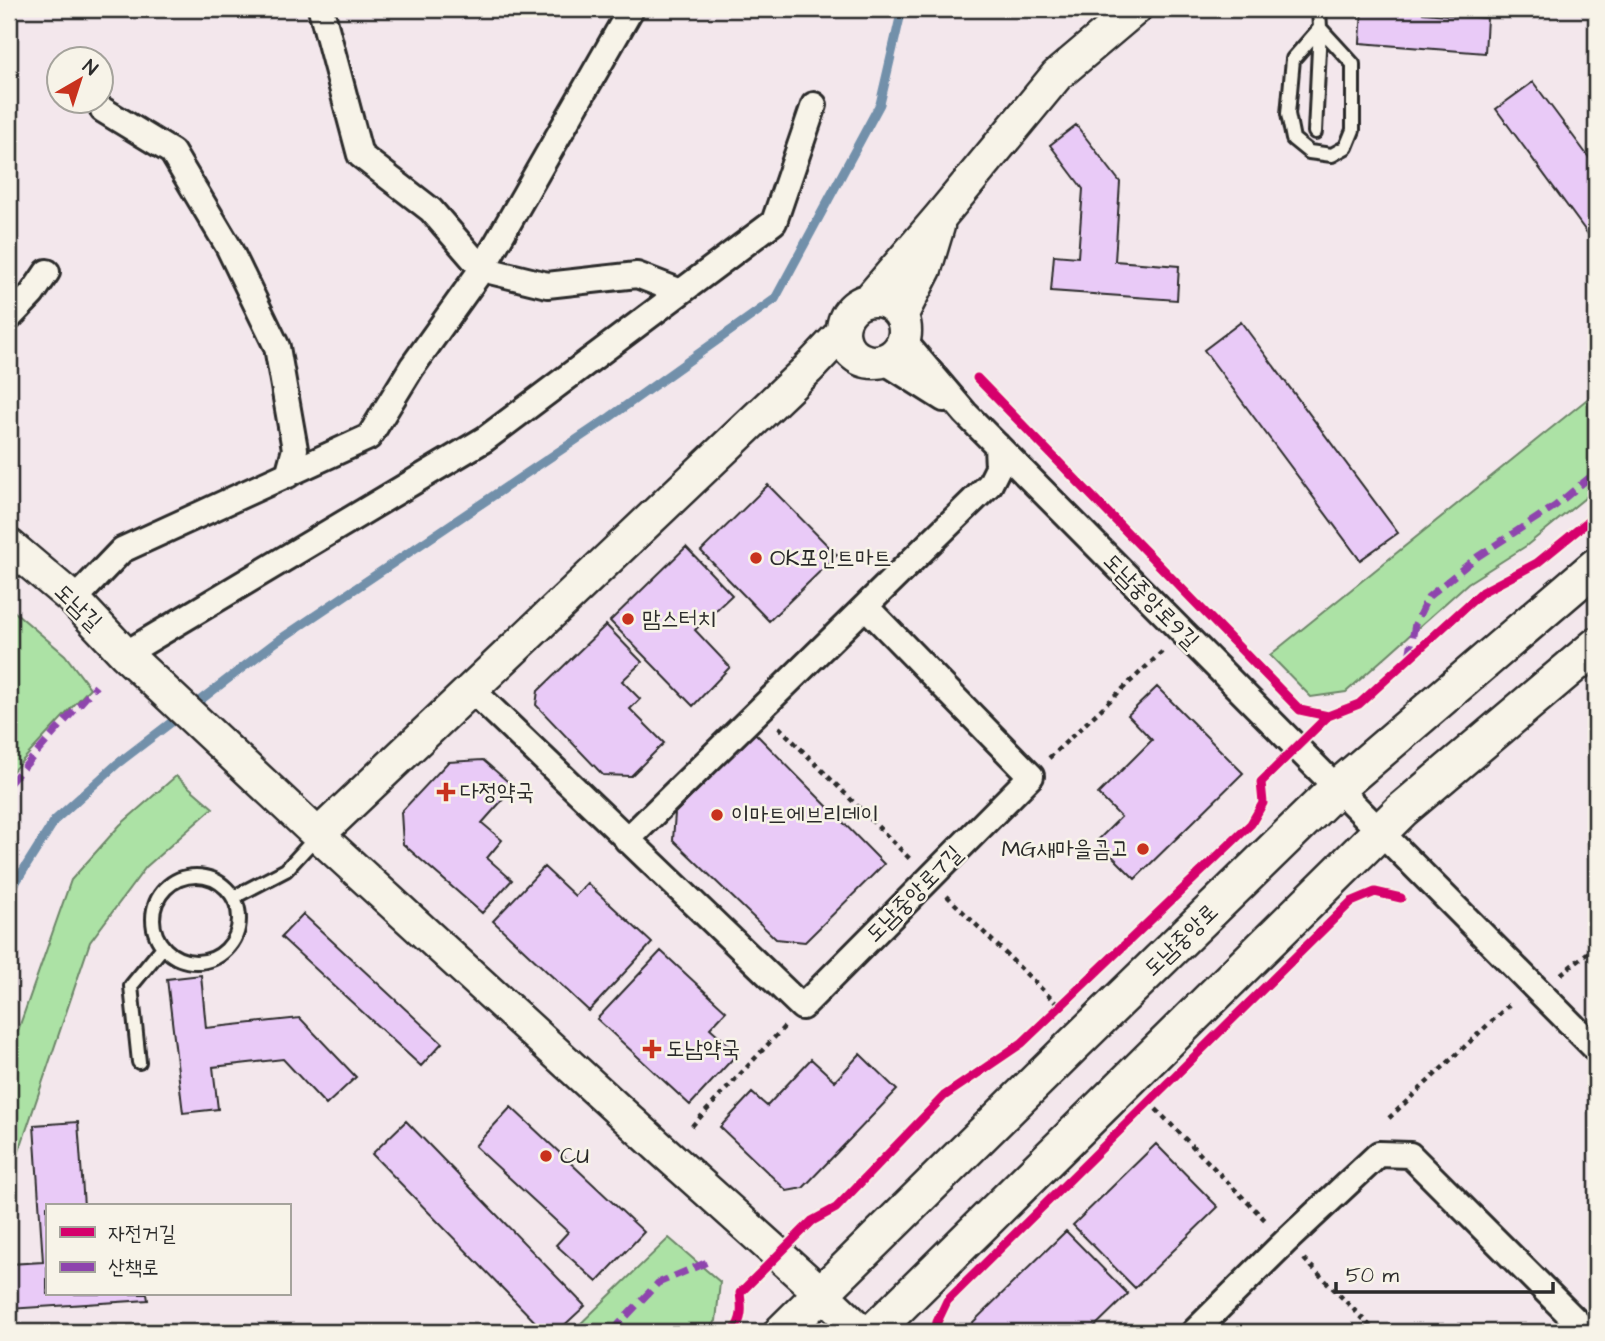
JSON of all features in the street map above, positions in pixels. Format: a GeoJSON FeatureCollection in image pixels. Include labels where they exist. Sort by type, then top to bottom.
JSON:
{"type":"FeatureCollection","features":[{"type":"Feature","properties":{"kind":"main road","name":"도남중앙로"},"geometry":{"type":"LineString","coordinates":[[782,1332],[1337,788],[1596,566]]}},
{"type":"Feature","properties":{"kind":"main road"},"geometry":{"type":"LineString","coordinates":[[873,1332],[1402,810],[1596,646]]}},
{"type":"Feature","properties":{"kind":"street"},"geometry":{"type":"LineString","coordinates":[[321,9],[360,155],[431,211],[482,269],[547,285],[637,275],[681,292]]}},
{"type":"Feature","properties":{"kind":"street"},"geometry":{"type":"LineString","coordinates":[[74,600],[122,550],[369,437],[412,366],[482,269],[631,9]]}},
{"type":"Feature","properties":{"kind":"street"},"geometry":{"type":"LineString","coordinates":[[869,300],[1058,75],[1135,9]]}},
{"type":"Feature","properties":{"kind":"street"},"geometry":{"type":"LineString","coordinates":[[135,663],[485,439],[774,222],[814,105]]}},
{"type":"Feature","properties":{"kind":"street"},"geometry":{"type":"LineString","coordinates":[[113,116],[172,152],[228,246],[277,347],[295,449],[288,475]]}},
{"type":"Feature","properties":{"kind":"street"},"geometry":{"type":"LineString","coordinates":[[787,390],[887,344],[925,269],[940,218]]}},
{"type":"Feature","properties":{"kind":"street"},"geometry":{"type":"LineString","coordinates":[[9,318],[32,294],[47,272]]}},
{"type":"Feature","properties":{"kind":"street"},"geometry":{"type":"LineString","coordinates":[[869,300],[878,300],[895,308],[887,344],[853,355],[842,333],[843,323],[852,308],[869,300]]}},
{"type":"Feature","properties":{"kind":"street"},"geometry":{"type":"LineString","coordinates":[[318,835],[787,390],[842,333]]}},
{"type":"Feature","properties":{"kind":"street","name":"도남중앙로9길"},"geometry":{"type":"LineString","coordinates":[[887,344],[965,413],[1596,1049]]}},
{"type":"Feature","properties":{"kind":"street"},"geometry":{"type":"LineString","coordinates":[[627,840],[990,484],[998,468],[997,445]]}},
{"type":"Feature","properties":{"kind":"street"},"geometry":{"type":"LineString","coordinates":[[990,484],[1032,481]]}},
{"type":"Feature","properties":{"kind":"street","name":"도남길"},"geometry":{"type":"LineString","coordinates":[[9,545],[74,600],[135,663],[318,835],[862,1332]]}},
{"type":"Feature","properties":{"kind":"street"},"geometry":{"type":"LineString","coordinates":[[866,607],[1031,776]]}},
{"type":"Feature","properties":{"kind":"street"},"geometry":{"type":"LineString","coordinates":[[471,689],[802,1007]]}},
{"type":"Feature","properties":{"kind":"street","name":"도남중앙로7길"},"geometry":{"type":"LineString","coordinates":[[802,1007],[1031,776]]}},
{"type":"Feature","properties":{"kind":"street"},"geometry":{"type":"LineString","coordinates":[[1194,1332],[1379,1154],[1410,1155],[1587,1332]]}},
{"type":"Feature","properties":{"kind":"lane"},"geometry":{"type":"LineString","coordinates":[[1315,132],[1319,9]]}},
{"type":"Feature","properties":{"kind":"lane"},"geometry":{"type":"LineString","coordinates":[[1320,28],[1353,64],[1353,130],[1346,147],[1332,155],[1309,152],[1293,139],[1288,114],[1293,59],[1320,28]]}},
{"type":"Feature","properties":{"kind":"lane"},"geometry":{"type":"LineString","coordinates":[[234,897],[286,870],[318,835]]}},
{"type":"Feature","properties":{"kind":"lane"},"geometry":{"type":"LineString","coordinates":[[184,876],[213,878],[225,886],[234,897],[239,910],[240,925],[227,950],[215,958],[201,962],[174,957],[163,947],[155,934],[152,920],[154,906],[161,892],[184,876]]}},
{"type":"Feature","properties":{"kind":"lane"},"geometry":{"type":"LineString","coordinates":[[139,1062],[131,986],[163,947]]}},
{"type":"Feature","properties":{"kind":"path"},"geometry":{"type":"LineString","coordinates":[[1031,776],[1183,632]]}},
{"type":"Feature","properties":{"kind":"path"},"geometry":{"type":"LineString","coordinates":[[1561,974],[1596,946]]}},
{"type":"Feature","properties":{"kind":"path"},"geometry":{"type":"LineString","coordinates":[[1050,1016],[1070,998]]}},
{"type":"Feature","properties":{"kind":"path"},"geometry":{"type":"LineString","coordinates":[[1389,1118],[1512,1002]]}},
{"type":"Feature","properties":{"kind":"path"},"geometry":{"type":"LineString","coordinates":[[692,1126],[802,1007]]}},
{"type":"Feature","properties":{"kind":"path"},"geometry":{"type":"LineString","coordinates":[[1139,1111],[1158,1092]]}},
{"type":"Feature","properties":{"kind":"path"},"geometry":{"type":"LineString","coordinates":[[1149,1101],[1376,1332]]}},
{"type":"Feature","properties":{"kind":"green space"},"geometry":{"type":"Polygon","coordinates":[[[1596,392],[1596,489],[1526,546],[1468,583],[1346,692],[1311,697],[1270,655],[1596,392]]]}},
{"type":"Feature","properties":{"kind":"green space"},"geometry":{"type":"Polygon","coordinates":[[[9,607],[65,655],[90,688],[9,775],[9,607]]]}},
{"type":"Feature","properties":{"kind":"green space"},"geometry":{"type":"Polygon","coordinates":[[[176,776],[213,808],[146,867],[90,942],[9,1181],[9,1056],[71,880],[120,825],[176,776]]]}},
{"type":"Feature","properties":{"kind":"green space"},"geometry":{"type":"Polygon","coordinates":[[[669,1238],[720,1282],[716,1321],[705,1332],[572,1332],[669,1238]]]}},
{"type":"Feature","properties":{"kind":"building"},"geometry":{"type":"Polygon","coordinates":[[[1362,9],[1424,9],[1423,13],[1487,18],[1485,53],[1360,43],[1362,9]]]}},
{"type":"Feature","properties":{"kind":"building"},"geometry":{"type":"Polygon","coordinates":[[[1533,82],[1596,167],[1596,245],[1496,109],[1533,82]]]}},
{"type":"Feature","properties":{"kind":"building"},"geometry":{"type":"Polygon","coordinates":[[[1076,125],[1120,182],[1115,261],[1179,266],[1177,300],[1051,291],[1054,255],[1078,257],[1083,189],[1050,145],[1076,125]]]}},
{"type":"Feature","properties":{"kind":"building"},"geometry":{"type":"Polygon","coordinates":[[[1241,322],[1398,533],[1360,560],[1204,350],[1241,322]]]}},
{"type":"Feature","properties":{"kind":"building"},"geometry":{"type":"Polygon","coordinates":[[[768,485],[837,555],[769,621],[701,551],[768,485]]]}},
{"type":"Feature","properties":{"kind":"building"},"geometry":{"type":"Polygon","coordinates":[[[686,547],[732,595],[695,630],[730,667],[693,706],[610,621],[686,547]]]}},
{"type":"Feature","properties":{"kind":"building"},"geometry":{"type":"Polygon","coordinates":[[[606,625],[642,662],[622,681],[640,699],[630,709],[664,743],[631,776],[603,775],[536,705],[538,691],[606,625]]]}},
{"type":"Feature","properties":{"kind":"building"},"geometry":{"type":"Polygon","coordinates":[[[1157,687],[1243,773],[1135,879],[1097,841],[1121,817],[1098,794],[1152,740],[1128,715],[1157,687]]]}},
{"type":"Feature","properties":{"kind":"building"},"geometry":{"type":"Polygon","coordinates":[[[755,733],[884,864],[805,942],[776,939],[673,840],[675,813],[755,733]]]}},
{"type":"Feature","properties":{"kind":"building"},"geometry":{"type":"Polygon","coordinates":[[[483,760],[514,787],[482,823],[502,840],[487,858],[512,880],[482,913],[403,844],[401,812],[448,762],[483,760]]]}},
{"type":"Feature","properties":{"kind":"building"},"geometry":{"type":"Polygon","coordinates":[[[544,867],[575,896],[587,883],[652,943],[589,1011],[493,921],[544,867]]]}},
{"type":"Feature","properties":{"kind":"building"},"geometry":{"type":"Polygon","coordinates":[[[303,914],[442,1043],[421,1066],[281,937],[303,914]]]}},
{"type":"Feature","properties":{"kind":"building"},"geometry":{"type":"Polygon","coordinates":[[[661,951],[726,1011],[710,1028],[738,1053],[690,1105],[597,1019],[661,951]]]}},
{"type":"Feature","properties":{"kind":"building"},"geometry":{"type":"Polygon","coordinates":[[[201,975],[206,1028],[300,1018],[356,1077],[326,1105],[283,1059],[213,1067],[218,1109],[183,1113],[167,979],[201,975]]]}},
{"type":"Feature","properties":{"kind":"building"},"geometry":{"type":"Polygon","coordinates":[[[860,1054],[897,1090],[803,1188],[787,1191],[720,1127],[752,1093],[767,1106],[811,1059],[835,1081],[860,1054]]]}},
{"type":"Feature","properties":{"kind":"building"},"geometry":{"type":"Polygon","coordinates":[[[511,1107],[644,1232],[597,1282],[556,1245],[568,1232],[475,1146],[511,1107]]]}},
{"type":"Feature","properties":{"kind":"building"},"geometry":{"type":"Polygon","coordinates":[[[406,1121],[585,1306],[557,1332],[545,1332],[372,1154],[406,1121]]]}},
{"type":"Feature","properties":{"kind":"building"},"geometry":{"type":"Polygon","coordinates":[[[78,1122],[84,1204],[46,1204],[46,1296],[147,1296],[148,1300],[9,1309],[9,1264],[43,1262],[34,1125],[78,1122]]]}},
{"type":"Feature","properties":{"kind":"building"},"geometry":{"type":"Polygon","coordinates":[[[1156,1144],[1218,1207],[1135,1288],[1073,1225],[1156,1144]]]}},
{"type":"Feature","properties":{"kind":"building"},"geometry":{"type":"Polygon","coordinates":[[[1066,1231],[1128,1294],[1089,1332],[963,1332],[1066,1231]]]}},
{"type":"Feature","properties":{"kind":"waterway"},"geometry":{"type":"LineString","coordinates":[[9,893],[55,820],[117,764],[276,642],[610,417],[775,299],[880,104],[902,9]]}},
{"type":"Feature","properties":{"kind":"marked path"},"geometry":{"type":"LineString","coordinates":[[1409,657],[1415,624],[1428,597],[1477,557],[1555,506],[1596,472]]}},
{"type":"Feature","properties":{"kind":"marked path"},"geometry":{"type":"LineString","coordinates":[[9,784],[96,686]]}},
{"type":"Feature","properties":{"kind":"marked path"},"geometry":{"type":"LineString","coordinates":[[613,1332],[658,1283],[712,1260]]}},
{"type":"Feature","properties":{"kind":"cycle path"},"geometry":{"type":"LineString","coordinates":[[977,378],[1300,710],[1328,716],[1359,704],[1482,592],[1537,563],[1596,515]]}},
{"type":"Feature","properties":{"kind":"cycle path"},"geometry":{"type":"LineString","coordinates":[[733,1332],[741,1313],[740,1293],[812,1221],[836,1208],[944,1096],[1022,1043],[1251,824],[1263,803],[1261,782],[1328,716]]}},
{"type":"Feature","properties":{"kind":"cycle path"},"geometry":{"type":"LineString","coordinates":[[935,1332],[947,1301],[1351,902],[1375,892],[1401,898]]}},
{"type":"Feature","properties":{"kind":"place","name":"OK포인트마트"},"geometry":{"type":"Point","coordinates":[756,558]}},
{"type":"Feature","properties":{"kind":"place","name":"맘스터치"},"geometry":{"type":"Point","coordinates":[628,619]}},
{"type":"Feature","properties":{"kind":"place","name":"다정약국"},"geometry":{"type":"Point","coordinates":[446,792]}},
{"type":"Feature","properties":{"kind":"place","name":"이마트에브리데이"},"geometry":{"type":"Point","coordinates":[717,815]}},
{"type":"Feature","properties":{"kind":"place","name":"MG새마을금고"},"geometry":{"type":"Point","coordinates":[1143,849]}},
{"type":"Feature","properties":{"kind":"place","name":"도남약국"},"geometry":{"type":"Point","coordinates":[652,1049]}},
{"type":"Feature","properties":{"kind":"place","name":"CU"},"geometry":{"type":"Point","coordinates":[546,1156]}}]}
